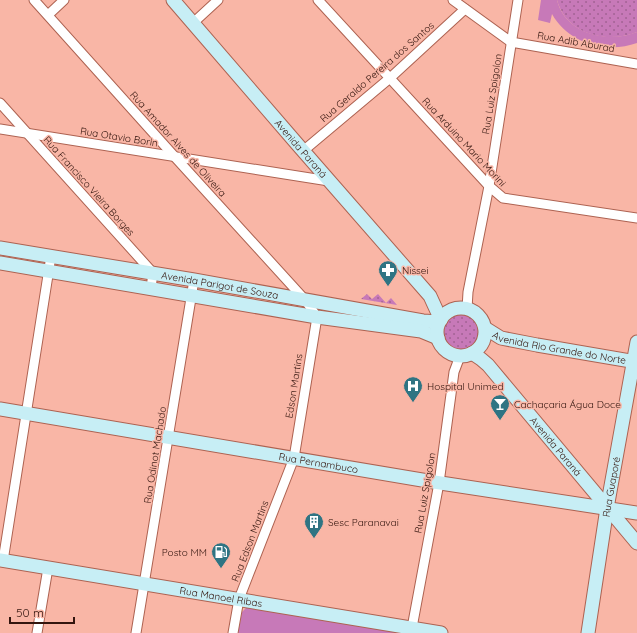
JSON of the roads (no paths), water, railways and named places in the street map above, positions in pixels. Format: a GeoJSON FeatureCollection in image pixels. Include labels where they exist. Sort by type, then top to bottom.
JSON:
{"type":"FeatureCollection","features":[{"type":"Feature","properties":{"kind":"street","name":"Rua Amador Alves de Oliveira"},"geometry":{"type":"LineString","coordinates":[[34,0],[306,301],[317,317]]}},
{"type":"Feature","properties":{"kind":"street"},"geometry":{"type":"LineString","coordinates":[[48,15],[64,0]]}},
{"type":"Feature","properties":{"kind":"street","name":"Avenida Paraná"},"geometry":{"type":"LineString","coordinates":[[174,0],[303,151],[430,296],[440,321]]}},
{"type":"Feature","properties":{"kind":"street"},"geometry":{"type":"LineString","coordinates":[[193,22],[218,0]]}},
{"type":"Feature","properties":{"kind":"street","name":"Rua Arduino Mario Morini"},"geometry":{"type":"LineString","coordinates":[[318,0],[489,186],[503,198],[637,218]]}},
{"type":"Feature","properties":{"kind":"street"},"geometry":{"type":"LineString","coordinates":[[453,0],[511,42]]}},
{"type":"Feature","properties":{"kind":"street","name":"Rua Luiz Spigolon"},"geometry":{"type":"LineString","coordinates":[[461,309],[468,292],[489,186],[518,0]]}},
{"type":"Feature","properties":{"kind":"street","name":"Rua Geraldo Pereira dos Santos"},"geometry":{"type":"LineString","coordinates":[[303,151],[390,78],[465,9]]}},
{"type":"Feature","properties":{"kind":"street","name":"Rua Adib Aburad"},"geometry":{"type":"LineString","coordinates":[[511,42],[637,64]]}},
{"type":"Feature","properties":{"kind":"street","name":"Rua Francisco Vieira Borges"},"geometry":{"type":"LineString","coordinates":[[0,103],[153,274]]}},
{"type":"Feature","properties":{"kind":"street","name":"Rua Otavio Borin"},"geometry":{"type":"LineString","coordinates":[[0,129],[329,181]]}},
{"type":"Feature","properties":{"kind":"street","name":"Avenida Parigot de Souza"},"geometry":{"type":"LineString","coordinates":[[0,248],[194,280],[423,321],[440,321]]}},
{"type":"Feature","properties":{"kind":"street"},"geometry":{"type":"LineString","coordinates":[[1,560],[51,256]]}},
{"type":"Feature","properties":{"kind":"street","name":"Avenida Parigot de Souza"},"geometry":{"type":"LineString","coordinates":[[0,263],[317,317],[422,331],[438,338]]}},
{"type":"Feature","properties":{"kind":"street"},"geometry":{"type":"LineString","coordinates":[[151,288],[153,274]]}},
{"type":"Feature","properties":{"kind":"street","name":"Rua Odinot Machado"},"geometry":{"type":"LineString","coordinates":[[136,633],[194,280]]}},
{"type":"Feature","properties":{"kind":"street","name":"Avenida Paraná"},"geometry":{"type":"LineString","coordinates":[[430,296],[461,309]]}},
{"type":"Feature","properties":{"kind":"street"},"geometry":{"type":"LineString","coordinates":[[461,309],[479,317],[484,328],[483,341],[478,348],[466,354],[452,354],[444,349],[438,338],[437,329],[440,321],[446,314],[461,309]]}},
{"type":"Feature","properties":{"kind":"street","name":"Edson Martins"},"geometry":{"type":"LineString","coordinates":[[294,458],[317,317]]}},
{"type":"Feature","properties":{"kind":"street","name":"Avenida Rio Grande do Norte"},"geometry":{"type":"LineString","coordinates":[[484,328],[501,338],[635,362]]}},
{"type":"Feature","properties":{"kind":"street","name":"Rua Guaporé"},"geometry":{"type":"LineString","coordinates":[[588,633],[607,508],[635,362],[637,342]]}},
{"type":"Feature","properties":{"kind":"street","name":"Avenida Paraná"},"geometry":{"type":"LineString","coordinates":[[466,354],[481,359],[488,365],[637,543]]}},
{"type":"Feature","properties":{"kind":"street","name":"Rua Luiz Spigolon"},"geometry":{"type":"LineString","coordinates":[[411,630],[439,482],[454,372],[466,354]]}},
{"type":"Feature","properties":{"kind":"street","name":"Rua Pernambuco"},"geometry":{"type":"LineString","coordinates":[[0,409],[439,482],[637,513]]}},
{"type":"Feature","properties":{"kind":"street","name":"Rua Edson Martins"},"geometry":{"type":"LineString","coordinates":[[233,633],[239,599],[294,458]]}},
{"type":"Feature","properties":{"kind":"street","name":"Rua Manoel Ribas"},"geometry":{"type":"LineString","coordinates":[[1,560],[239,599],[411,630],[441,633]]}},
{"type":"Feature","properties":{"kind":"street"},"geometry":{"type":"LineString","coordinates":[[37,633],[48,568]]}},
{"type":"Feature","properties":{"kind":"place","name":"Nissei"},"geometry":{"type":"Point","coordinates":[388,287]}},
{"type":"Feature","properties":{"kind":"place","name":"Hospital Unimed"},"geometry":{"type":"Point","coordinates":[413,403]}},
{"type":"Feature","properties":{"kind":"place","name":"Cachaçaria Água Doce"},"geometry":{"type":"Point","coordinates":[500,421]}},
{"type":"Feature","properties":{"kind":"place","name":"Sesc Paranavai"},"geometry":{"type":"Point","coordinates":[314,539]}},
{"type":"Feature","properties":{"kind":"place","name":"Posto MM"},"geometry":{"type":"Point","coordinates":[221,569]}}]}
